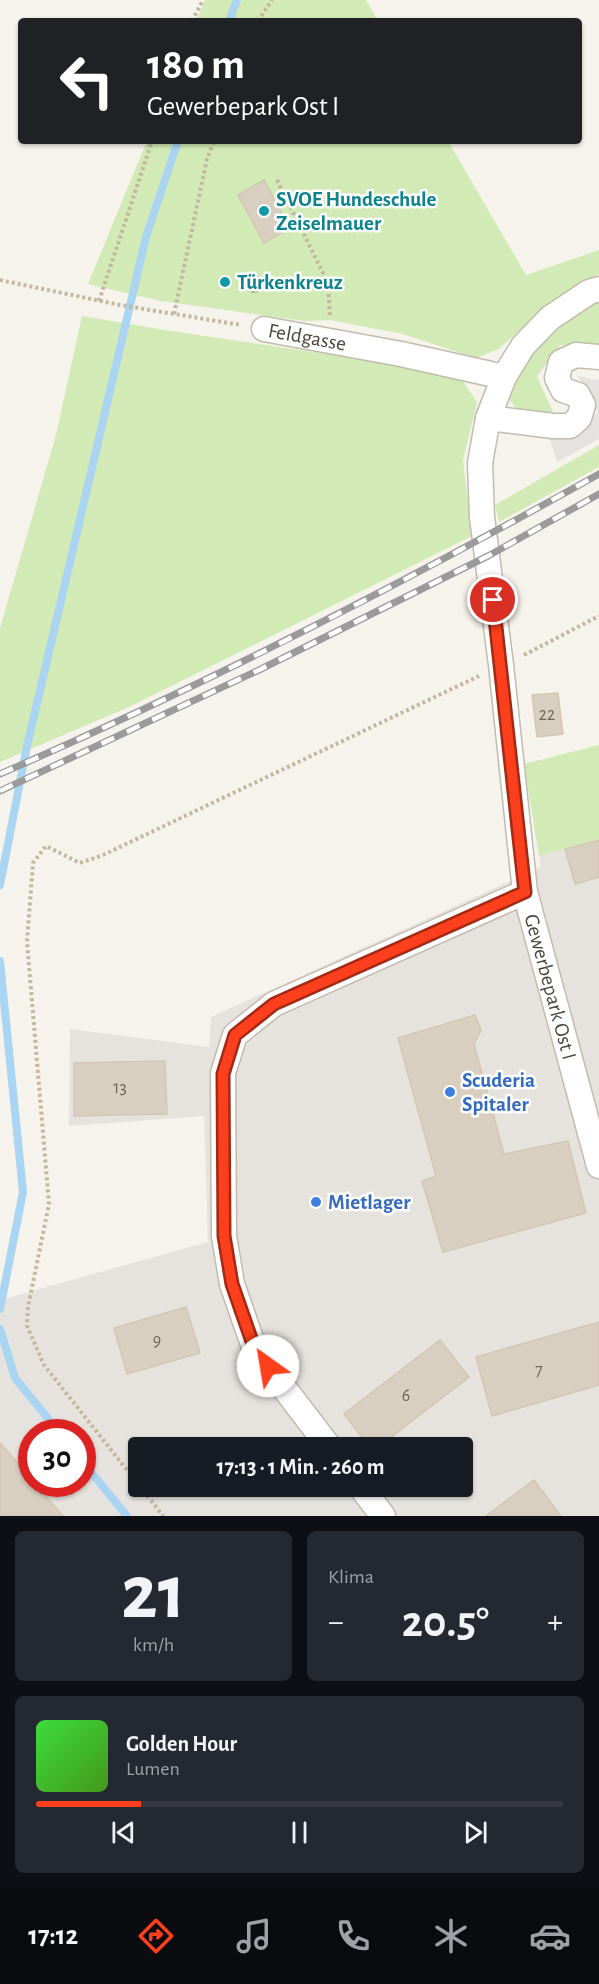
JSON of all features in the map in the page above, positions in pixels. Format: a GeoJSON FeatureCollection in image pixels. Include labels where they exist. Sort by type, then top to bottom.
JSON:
{"type":"FeatureCollection","features":[{"type":"Feature","properties":{"kind":"street","name":"Gewerbepark Ost I"},"geometry":{"type":"LineString","coordinates":[[599,289],[589,292],[550,318],[523,346],[504,377],[488,418],[480,463],[482,517],[501,665],[525,892],[599,1166]]}},
{"type":"Feature","properties":{"kind":"street","name":"Feldgasse"},"geometry":{"type":"LineString","coordinates":[[264,329],[401,354],[504,377]]}},
{"type":"Feature","properties":{"kind":"street"},"geometry":{"type":"LineString","coordinates":[[488,418],[535,425],[570,426],[579,418],[583,405],[578,395],[563,390],[557,378],[561,362],[576,355],[599,357]]}},
{"type":"Feature","properties":{"kind":"street"},"geometry":{"type":"LineString","coordinates":[[322,1437],[255,1350],[232,1284],[224,1236],[223,1074],[235,1035],[274,1004],[525,892]]}},
{"type":"Feature","properties":{"kind":"street"},"geometry":{"type":"LineString","coordinates":[[368,1497],[383,1516]]}},
{"type":"Feature","properties":{"kind":"path"},"geometry":{"type":"LineString","coordinates":[[194,18],[203,0]]}},
{"type":"Feature","properties":{"kind":"path"},"geometry":{"type":"LineString","coordinates":[[260,18],[272,0]]}},
{"type":"Feature","properties":{"kind":"path"},"geometry":{"type":"LineString","coordinates":[[99,301],[151,144]]}},
{"type":"Feature","properties":{"kind":"path"},"geometry":{"type":"LineString","coordinates":[[174,314],[207,159],[213,144]]}},
{"type":"Feature","properties":{"kind":"path"},"geometry":{"type":"LineString","coordinates":[[277,180],[328,283],[329,341]]}},
{"type":"Feature","properties":{"kind":"path","name":"Feldgasse"},"geometry":{"type":"LineString","coordinates":[[0,280],[109,303],[264,329]]}},
{"type":"Feature","properties":{"kind":"path"},"geometry":{"type":"LineString","coordinates":[[128,1471],[44,1365],[27,1326],[28,1307],[50,1204],[27,942],[33,863],[46,846],[80,863],[103,855],[599,616]]}},
{"type":"Feature","properties":{"kind":"path"},"geometry":{"type":"LineString","coordinates":[[148,1497],[163,1516]]}},
{"type":"Feature","properties":{"kind":"shaded area"},"geometry":{"type":"Polygon","coordinates":[[[578,376],[599,380],[599,439],[557,462],[550,439],[598,413],[578,376]]]}},
{"type":"Feature","properties":{"kind":"shaded area"},"geometry":{"type":"Polygon","coordinates":[[[599,839],[599,1516],[0,1516],[0,1300],[208,1242],[204,1116],[69,1126],[70,1029],[209,1047],[211,1017],[541,867],[539,856],[599,839]]]}},
{"type":"Feature","properties":{"kind":"green space"},"geometry":{"type":"Polygon","coordinates":[[[205,0],[366,0],[376,18],[197,18],[205,0]]]}},
{"type":"Feature","properties":{"kind":"green space"},"geometry":{"type":"Polygon","coordinates":[[[146,144],[450,144],[526,275],[599,250],[599,274],[551,301],[499,349],[476,358],[403,334],[330,320],[305,321],[161,301],[88,284],[146,144]]]}},
{"type":"Feature","properties":{"kind":"green space"},"geometry":{"type":"Polygon","coordinates":[[[599,301],[599,348],[561,345],[537,376],[553,412],[543,416],[520,414],[510,400],[523,364],[558,328],[579,312],[599,301]]]}},
{"type":"Feature","properties":{"kind":"green space"},"geometry":{"type":"Polygon","coordinates":[[[82,316],[414,367],[462,380],[477,402],[463,461],[472,536],[129,707],[0,762],[0,628],[56,435],[82,316]]]}},
{"type":"Feature","properties":{"kind":"green space"},"geometry":{"type":"Polygon","coordinates":[[[599,445],[599,467],[499,522],[495,505],[599,445]]]}},
{"type":"Feature","properties":{"kind":"green space"},"geometry":{"type":"Polygon","coordinates":[[[599,745],[599,839],[539,856],[524,764],[599,745]]]}},
{"type":"Feature","properties":{"kind":"building","name":"SVOE Hundeschule Zeiselmauer"},"geometry":{"type":"Polygon","coordinates":[[[264,180],[290,228],[264,243],[238,195],[264,180]]]}},
{"type":"Feature","properties":{"kind":"building"},"geometry":{"type":"Polygon","coordinates":[[[558,693],[563,734],[537,737],[532,695],[558,693]]]}},
{"type":"Feature","properties":{"kind":"building"},"geometry":{"type":"Polygon","coordinates":[[[599,840],[599,877],[575,884],[565,849],[599,840]]]}},
{"type":"Feature","properties":{"kind":"building","name":"Scuderia Spitaler"},"geometry":{"type":"Polygon","coordinates":[[[475,1015],[481,1030],[474,1044],[504,1154],[568,1141],[586,1213],[443,1252],[422,1181],[436,1176],[398,1038],[475,1015]]]}},
{"type":"Feature","properties":{"kind":"building"},"geometry":{"type":"Polygon","coordinates":[[[165,1061],[167,1114],[74,1116],[74,1063],[165,1061]]]}},
{"type":"Feature","properties":{"kind":"building"},"geometry":{"type":"Polygon","coordinates":[[[186,1307],[200,1353],[127,1374],[114,1328],[186,1307]]]}},
{"type":"Feature","properties":{"kind":"building"},"geometry":{"type":"Polygon","coordinates":[[[599,1322],[599,1385],[492,1416],[476,1357],[599,1322]]]}},
{"type":"Feature","properties":{"kind":"building"},"geometry":{"type":"Polygon","coordinates":[[[440,1340],[469,1377],[391,1437],[362,1437],[344,1414],[440,1340]]]}},
{"type":"Feature","properties":{"kind":"building"},"geometry":{"type":"Polygon","coordinates":[[[0,1443],[18,1463],[18,1497],[46,1497],[63,1516],[0,1516],[0,1443]]]}},
{"type":"Feature","properties":{"kind":"building"},"geometry":{"type":"Polygon","coordinates":[[[534,1480],[561,1516],[486,1516],[534,1480]]]}},
{"type":"Feature","properties":{"kind":"waterway"},"geometry":{"type":"LineString","coordinates":[[230,18],[237,0]]}},
{"type":"Feature","properties":{"kind":"waterway"},"geometry":{"type":"LineString","coordinates":[[0,885],[27,746],[146,237],[177,144]]}},
{"type":"Feature","properties":{"kind":"waterway"},"geometry":{"type":"LineString","coordinates":[[0,961],[23,1192],[0,1309]]}},
{"type":"Feature","properties":{"kind":"waterway"},"geometry":{"type":"LineString","coordinates":[[0,1329],[15,1378],[48,1419]]}},
{"type":"Feature","properties":{"kind":"waterway"},"geometry":{"type":"LineString","coordinates":[[96,1478],[127,1516]]}},
{"type":"Feature","properties":{"kind":"railway"},"geometry":{"type":"LineString","coordinates":[[0,774],[153,705],[303,632],[599,474]]}},
{"type":"Feature","properties":{"kind":"railway"},"geometry":{"type":"LineString","coordinates":[[0,791],[259,670],[488,556],[599,494]]}},
{"type":"Feature","properties":{"kind":"place","name":"SVOE Hundeschule Zeiselmauer"},"geometry":{"type":"Point","coordinates":[264,211]}},
{"type":"Feature","properties":{"kind":"place","name":"Türkenkreuz"},"geometry":{"type":"Point","coordinates":[225,282]}},
{"type":"Feature","properties":{"kind":"place","name":"Scuderia Spitaler"},"geometry":{"type":"Point","coordinates":[450,1092]}},
{"type":"Feature","properties":{"kind":"place","name":"Mietlager"},"geometry":{"type":"Point","coordinates":[316,1202]}},
{"type":"Feature","properties":{"kind":"route"},"geometry":{"type":"LineString","coordinates":[[268,1366],[255,1350],[232,1284],[224,1236],[223,1074],[235,1035],[274,1004],[525,892],[493,600]]}}]}
